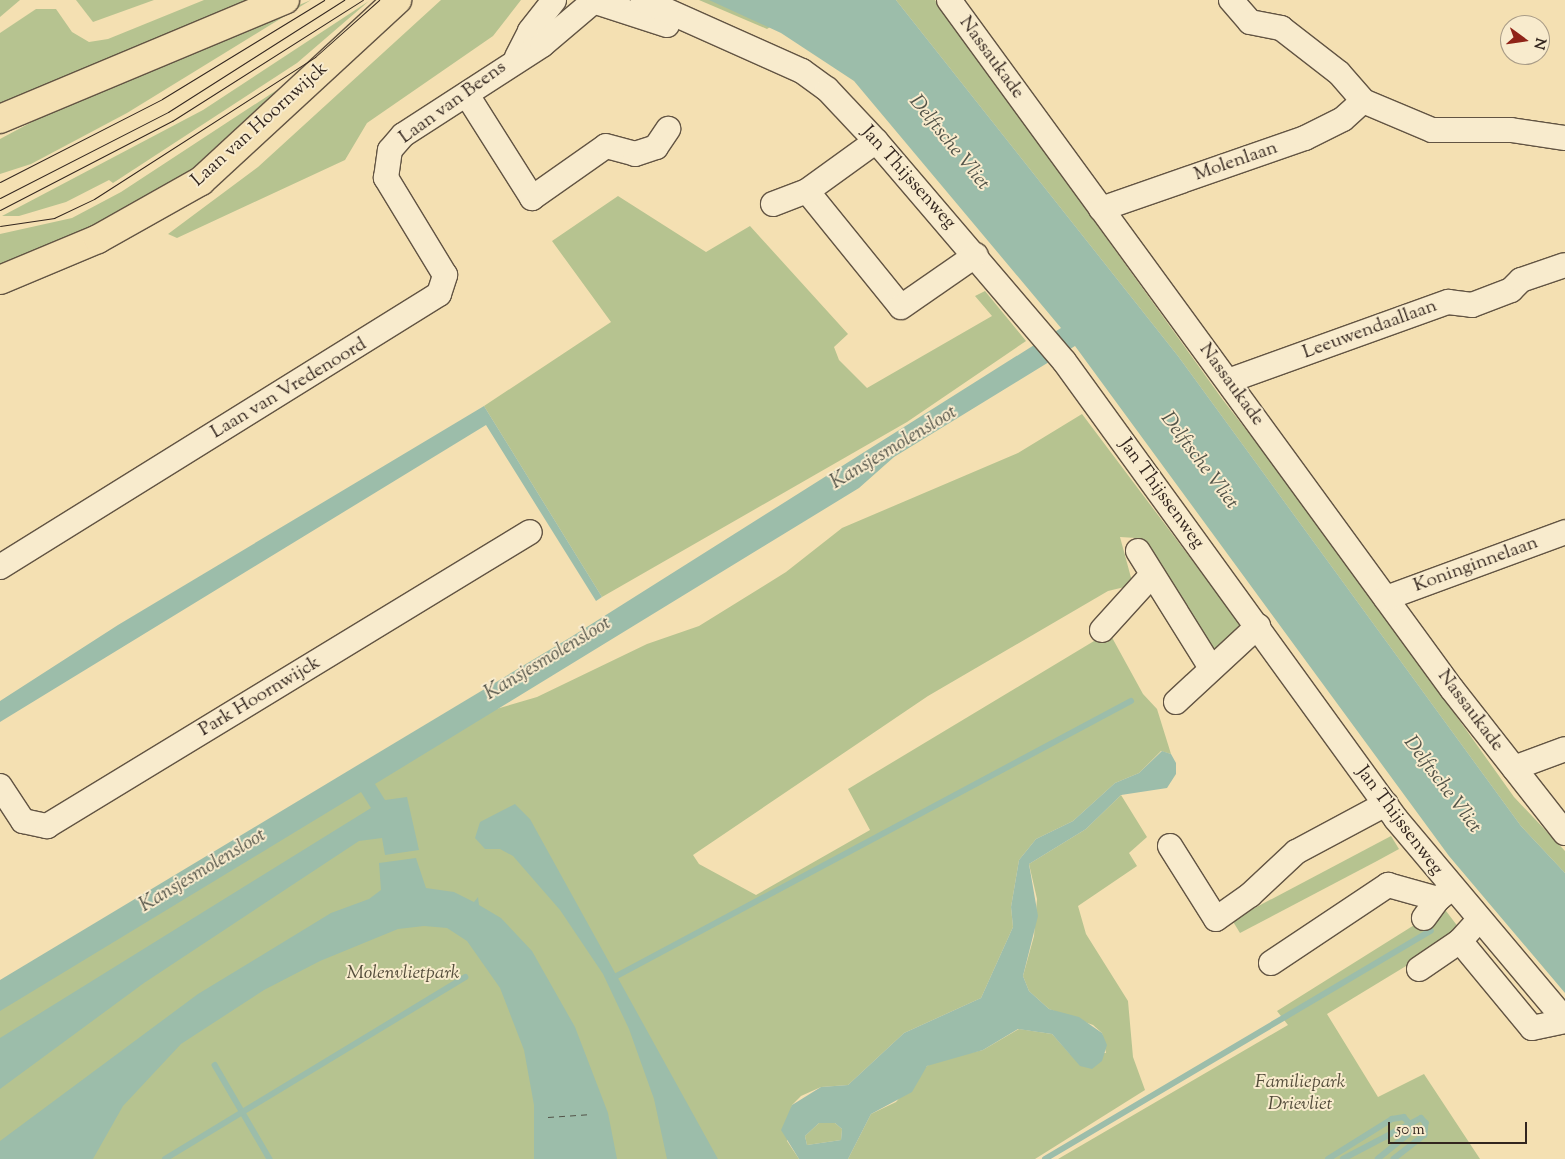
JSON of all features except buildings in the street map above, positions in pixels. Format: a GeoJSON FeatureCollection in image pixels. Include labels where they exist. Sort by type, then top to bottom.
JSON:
{"type":"FeatureCollection","features":[{"type":"Feature","properties":{"kind":"main road"},"geometry":{"type":"LineString","coordinates":[[0,119],[285,0]]}},
{"type":"Feature","properties":{"kind":"main road","name":"Laan van Hoornwijck"},"geometry":{"type":"LineString","coordinates":[[0,280],[98,239],[201,181],[398,0]]}},
{"type":"Feature","properties":{"kind":"street","name":"Laan van Beens"},"geometry":{"type":"LineString","coordinates":[[517,57],[530,31],[554,0]]}},
{"type":"Feature","properties":{"kind":"street","name":"Jan Thijssenweg"},"geometry":{"type":"LineString","coordinates":[[643,0],[802,71],[827,89],[876,141],[976,254],[1064,361],[1386,804],[1445,894],[1478,921],[1565,1021]]}},
{"type":"Feature","properties":{"kind":"street","name":"Nassaukade"},"geometry":{"type":"LineString","coordinates":[[949,0],[1386,598],[1514,768],[1565,832]]}},
{"type":"Feature","properties":{"kind":"street"},"geometry":{"type":"LineString","coordinates":[[1231,0],[1250,22],[1281,28],[1339,74],[1363,101],[1432,130],[1512,130],[1565,138]]}},
{"type":"Feature","properties":{"kind":"street","name":"Laan van Beens"},"geometry":{"type":"LineString","coordinates":[[390,150],[403,135],[467,95],[517,57],[542,45],[593,1]]}},
{"type":"Feature","properties":{"kind":"street","name":"Jan Thijssenweg"},"geometry":{"type":"LineString","coordinates":[[593,1],[669,25],[702,27]]}},
{"type":"Feature","properties":{"kind":"street"},"geometry":{"type":"LineString","coordinates":[[467,95],[532,198],[606,146],[635,154],[656,147],[668,129]]}},
{"type":"Feature","properties":{"kind":"street","name":"Molenlaan"},"geometry":{"type":"LineString","coordinates":[[1101,209],[1305,138],[1343,119],[1363,101]]}},
{"type":"Feature","properties":{"kind":"street"},"geometry":{"type":"LineString","coordinates":[[773,204],[807,191],[876,141]]}},
{"type":"Feature","properties":{"kind":"street","name":"Laan van Vredenoord"},"geometry":{"type":"LineString","coordinates":[[0,568],[439,294],[445,275],[386,178],[390,150]]}},
{"type":"Feature","properties":{"kind":"street"},"geometry":{"type":"LineString","coordinates":[[807,191],[901,307],[976,254]]}},
{"type":"Feature","properties":{"kind":"street","name":"Leeuwendaallaan"},"geometry":{"type":"LineString","coordinates":[[1228,381],[1448,302],[1472,305],[1511,290],[1521,280],[1565,264]]}},
{"type":"Feature","properties":{"kind":"street","name":"Park Hoornwijck"},"geometry":{"type":"LineString","coordinates":[[0,786],[23,821],[46,826],[530,532]]}},
{"type":"Feature","properties":{"kind":"street","name":"Koninginnelaan"},"geometry":{"type":"LineString","coordinates":[[1386,598],[1565,532]]}},
{"type":"Feature","properties":{"kind":"street"},"geometry":{"type":"LineString","coordinates":[[1138,551],[1150,577],[1169,597],[1211,668]]}},
{"type":"Feature","properties":{"kind":"street"},"geometry":{"type":"LineString","coordinates":[[1102,630],[1150,577]]}},
{"type":"Feature","properties":{"kind":"street"},"geometry":{"type":"LineString","coordinates":[[1176,702],[1258,626]]}},
{"type":"Feature","properties":{"kind":"street"},"geometry":{"type":"LineString","coordinates":[[1514,768],[1565,749]]}},
{"type":"Feature","properties":{"kind":"street"},"geometry":{"type":"LineString","coordinates":[[1170,846],[1216,919],[1250,895],[1296,852],[1386,804]]}},
{"type":"Feature","properties":{"kind":"street"},"geometry":{"type":"LineString","coordinates":[[1271,963],[1388,885],[1445,894]]}},
{"type":"Feature","properties":{"kind":"street"},"geometry":{"type":"LineString","coordinates":[[1424,918],[1445,894]]}},
{"type":"Feature","properties":{"kind":"street"},"geometry":{"type":"LineString","coordinates":[[1419,970],[1460,941],[1478,921]]}},
{"type":"Feature","properties":{"kind":"street"},"geometry":{"type":"LineString","coordinates":[[1460,941],[1532,1028],[1565,1021]]}},
{"type":"Feature","properties":{"kind":"green space"},"geometry":{"type":"Polygon","coordinates":[[[0,0],[20,0],[0,17],[0,0]]]}},
{"type":"Feature","properties":{"kind":"green space"},"geometry":{"type":"Polygon","coordinates":[[[76,0],[154,0],[93,22],[76,0]]]}},
{"type":"Feature","properties":{"kind":"green space"},"geometry":{"type":"Polygon","coordinates":[[[204,0],[252,0],[0,107],[0,33],[36,9],[56,9],[72,32],[89,42],[108,39],[204,0]]]}},
{"type":"Feature","properties":{"kind":"green space"},"geometry":{"type":"Polygon","coordinates":[[[311,0],[127,113],[31,164],[0,174],[0,139],[73,100],[311,0]]]}},
{"type":"Feature","properties":{"kind":"green space"},"geometry":{"type":"Polygon","coordinates":[[[441,0],[521,0],[493,36],[367,123],[345,160],[177,238],[168,234],[258,167],[441,0]]]}},
{"type":"Feature","properties":{"kind":"green space"},"geometry":{"type":"Polygon","coordinates":[[[699,0],[714,0],[770,27],[767,29],[699,0]]]}},
{"type":"Feature","properties":{"kind":"green space"},"geometry":{"type":"Polygon","coordinates":[[[896,0],[935,0],[1223,400],[1318,522],[1514,797],[1565,851],[1565,873],[1521,826],[1178,356],[896,0]]]}},
{"type":"Feature","properties":{"kind":"green space"},"geometry":{"type":"Polygon","coordinates":[[[369,1],[297,63],[113,183],[109,180],[66,202],[19,216],[2,216],[203,110],[369,1]]]}},
{"type":"Feature","properties":{"kind":"green space"},"geometry":{"type":"Polygon","coordinates":[[[315,65],[176,186],[108,225],[0,269],[0,234],[72,218],[121,192],[315,65]]]}},
{"type":"Feature","properties":{"kind":"green space"},"geometry":{"type":"Polygon","coordinates":[[[618,196],[706,252],[750,226],[848,334],[834,347],[839,360],[867,388],[992,316],[975,296],[985,291],[1026,341],[907,422],[602,597],[484,406],[611,322],[552,241],[618,196]]]}},
{"type":"Feature","properties":{"kind":"green space","name":"Molenvlietpark"},"geometry":{"type":"Polygon","coordinates":[[[1082,414],[1243,628],[1209,653],[1136,538],[1120,537],[1133,585],[1108,591],[928,696],[693,855],[699,864],[756,895],[870,830],[848,789],[1109,632],[1143,694],[1157,709],[1171,754],[1161,751],[1139,773],[1115,783],[1073,821],[1036,839],[1019,860],[1011,907],[1013,927],[981,998],[904,1033],[848,1085],[821,1087],[801,1096],[792,1105],[787,1141],[799,1159],[0,1159],[0,1002],[486,712],[537,697],[647,644],[699,626],[786,572],[842,528],[1018,453],[1082,414]]]}},
{"type":"Feature","properties":{"kind":"green space"},"geometry":{"type":"Polygon","coordinates":[[[1121,795],[1147,837],[1129,853],[1137,866],[1078,906],[1086,934],[1128,1001],[1133,1057],[1145,1090],[1035,1159],[848,1159],[871,1114],[896,1102],[927,1066],[938,1060],[983,1050],[1019,1029],[1052,1034],[1070,1054],[1106,1053],[1102,1033],[1093,1025],[1049,1009],[1029,991],[1023,976],[1034,936],[1037,899],[1029,864],[1086,829],[1121,795]]]}},
{"type":"Feature","properties":{"kind":"green space"},"geometry":{"type":"Polygon","coordinates":[[[1391,836],[1399,849],[1377,861],[1240,933],[1232,920],[1391,836]]]}},
{"type":"Feature","properties":{"kind":"green space","name":"Familiepark Drievliet"},"geometry":{"type":"Polygon","coordinates":[[[1443,907],[1462,932],[1327,1014],[1378,1097],[1424,1074],[1480,1159],[1058,1159],[1288,1025],[1277,1011],[1443,907]]]}},
{"type":"Feature","properties":{"kind":"green space"},"geometry":{"type":"Polygon","coordinates":[[[819,1123],[835,1123],[842,1129],[841,1140],[807,1145],[805,1136],[819,1123]]]}},
{"type":"Feature","properties":{"kind":"water"},"geometry":{"type":"Polygon","coordinates":[[[709,0],[896,0],[1178,356],[1521,826],[1565,873],[1565,993],[1449,856],[1075,346],[894,457],[859,488],[375,784],[385,800],[407,797],[419,850],[385,855],[382,838],[359,841],[144,983],[0,1089],[0,1038],[371,808],[361,792],[0,1011],[0,980],[571,637],[1061,328],[854,81],[781,33],[709,0]]]}},
{"type":"Feature","properties":{"kind":"water"},"geometry":{"type":"Polygon","coordinates":[[[484,406],[602,597],[596,601],[486,425],[0,722],[0,701],[118,625],[484,406]]]}},
{"type":"Feature","properties":{"kind":"water"},"geometry":{"type":"Polygon","coordinates":[[[1162,751],[1171,754],[1176,763],[1176,774],[1167,788],[1121,795],[1086,829],[1029,864],[1038,916],[1023,976],[1029,991],[1049,1009],[1079,1017],[1102,1033],[1107,1045],[1102,1061],[1092,1069],[1080,1066],[1052,1034],[1018,1029],[983,1050],[927,1066],[912,1092],[871,1114],[848,1159],[799,1159],[781,1130],[792,1105],[821,1087],[848,1085],[904,1033],[981,998],[1013,927],[1011,907],[1019,860],[1036,839],[1073,821],[1115,783],[1139,773],[1162,751]],[[819,1123],[805,1136],[807,1145],[841,1140],[842,1129],[835,1123],[819,1123]]]}},
{"type":"Feature","properties":{"kind":"water"},"geometry":{"type":"Polygon","coordinates":[[[515,804],[530,819],[718,1159],[667,1159],[654,1099],[629,1029],[603,974],[560,910],[513,856],[500,849],[485,849],[475,838],[480,822],[515,804]]]}},
{"type":"Feature","properties":{"kind":"water"},"geometry":{"type":"Polygon","coordinates":[[[416,858],[426,888],[454,892],[474,902],[478,897],[479,905],[501,918],[532,951],[575,1027],[608,1113],[617,1159],[534,1159],[534,1105],[524,1050],[500,988],[467,941],[447,928],[424,926],[398,929],[320,961],[264,990],[181,1044],[123,1106],[93,1159],[0,1159],[0,1141],[198,994],[331,913],[369,899],[381,890],[379,863],[416,858]]]}},
{"type":"Feature","properties":{"kind":"waterway"},"geometry":{"type":"LineString","coordinates":[[615,977],[1131,701]]}},
{"type":"Feature","properties":{"kind":"waterway"},"geometry":{"type":"LineString","coordinates":[[1045,1159],[1431,931]]}},
{"type":"Feature","properties":{"kind":"waterway"},"geometry":{"type":"LineString","coordinates":[[165,1159],[465,977]]}},
{"type":"Feature","properties":{"kind":"waterway"},"geometry":{"type":"LineString","coordinates":[[215,1065],[270,1159]]}},
{"type":"Feature","properties":{"kind":"waterway"},"geometry":{"type":"LineString","coordinates":[[1328,1159],[1392,1119],[1404,1117],[1411,1125],[1408,1135],[1378,1159]]}},
{"type":"Feature","properties":{"kind":"waterway"},"geometry":{"type":"LineString","coordinates":[[1343,1159],[1421,1118],[1426,1123],[1425,1135],[1394,1159]]}},
{"type":"Feature","properties":{"kind":"ferry route"},"geometry":{"type":"LineString","coordinates":[[548,1117],[592,1114]]}},
{"type":"Feature","properties":{"kind":"tram line"},"geometry":{"type":"LineString","coordinates":[[0,182],[162,99],[324,0]]}},
{"type":"Feature","properties":{"kind":"tram line"},"geometry":{"type":"LineString","coordinates":[[0,198],[168,112],[344,0]]}},
{"type":"Feature","properties":{"kind":"tram line"},"geometry":{"type":"LineString","coordinates":[[0,210],[172,121],[363,0]]}},
{"type":"Feature","properties":{"kind":"tram line"},"geometry":{"type":"LineString","coordinates":[[0,226],[54,218],[94,199],[315,57],[379,0]]}},
{"type":"Feature","properties":{"kind":"water label","name":"Delftsche Vliet"},"geometry":{"type":"Point","coordinates":[949,143]}},
{"type":"Feature","properties":{"kind":"water label","name":"Kansjesmolensloot"},"geometry":{"type":"Point","coordinates":[894,448]}},
{"type":"Feature","properties":{"kind":"water label","name":"Delftsche Vliet"},"geometry":{"type":"Point","coordinates":[1199,461]}},
{"type":"Feature","properties":{"kind":"water label","name":"Kansjesmolensloot"},"geometry":{"type":"Point","coordinates":[548,659]}},
{"type":"Feature","properties":{"kind":"water label","name":"Delftsche Vliet"},"geometry":{"type":"Point","coordinates":[1442,785]}},
{"type":"Feature","properties":{"kind":"water label","name":"Kansjesmolensloot"},"geometry":{"type":"Point","coordinates":[203,871]}}]}
